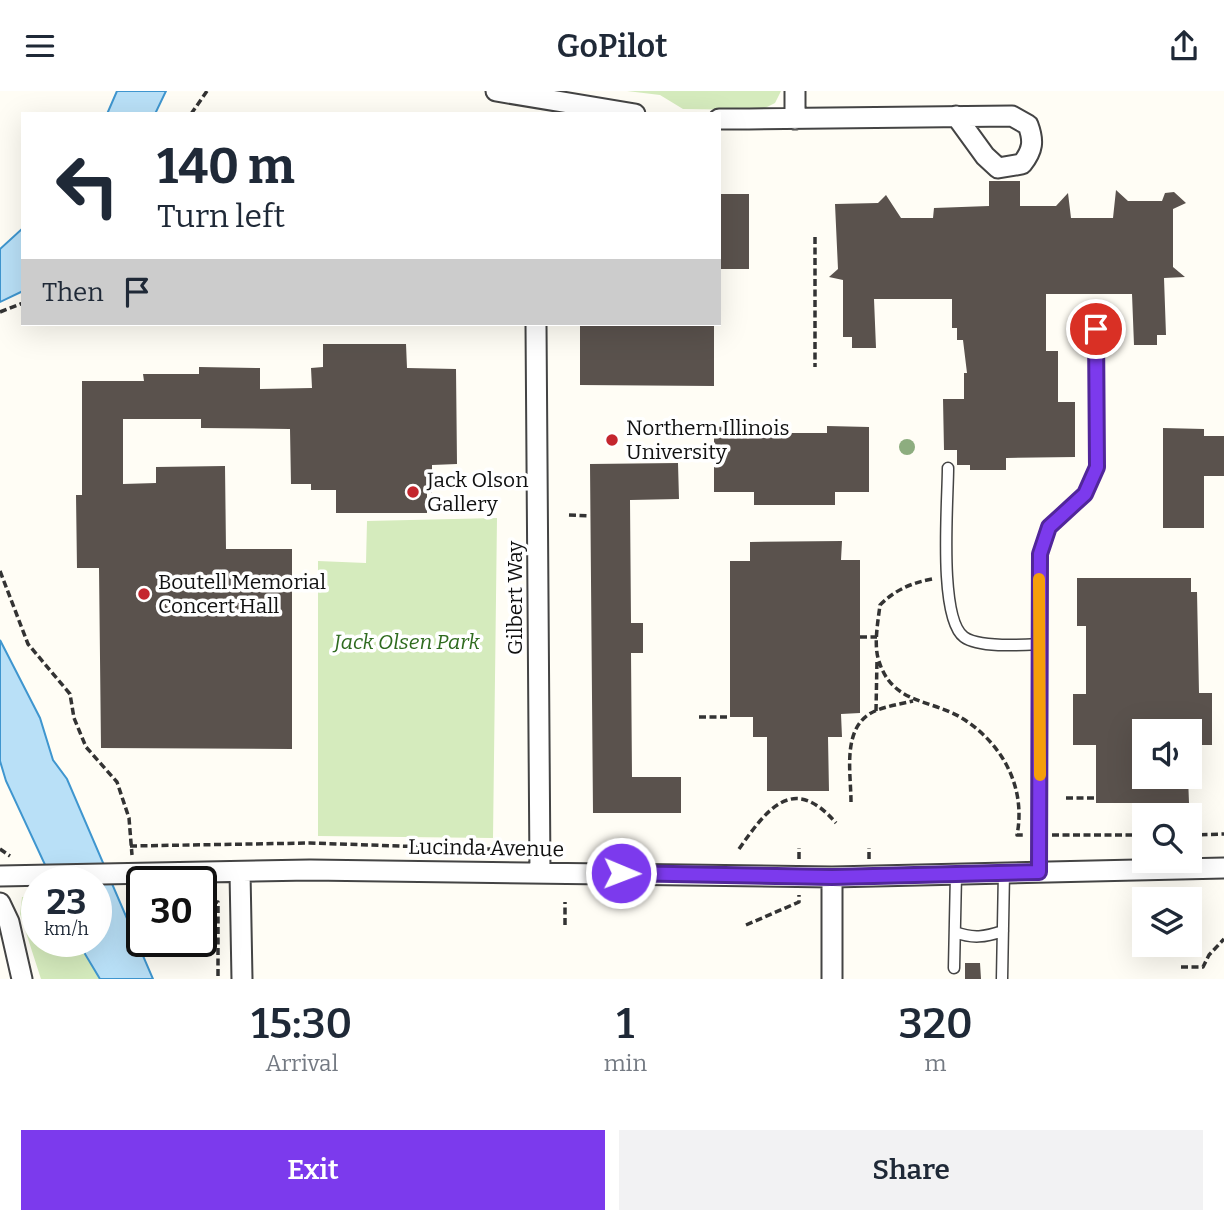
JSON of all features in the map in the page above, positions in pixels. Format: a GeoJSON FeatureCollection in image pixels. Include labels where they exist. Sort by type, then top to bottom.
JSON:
{"type":"FeatureCollection","features":[{"type":"Feature","properties":{"kind":"street"},"geometry":{"type":"LineString","coordinates":[[496,91],[539,106],[611,112]]}},
{"type":"Feature","properties":{"kind":"street"},"geometry":{"type":"LineString","coordinates":[[795,91],[795,119]]}},
{"type":"Feature","properties":{"kind":"street"},"geometry":{"type":"LineString","coordinates":[[721,119],[956,116]]}},
{"type":"Feature","properties":{"kind":"street","name":"Gilbert Way"},"geometry":{"type":"LineString","coordinates":[[536,326],[540,872]]}},
{"type":"Feature","properties":{"kind":"street","name":"Lucinda Avenue"},"geometry":{"type":"LineString","coordinates":[[217,873],[310,870],[832,877],[1224,868]]}},
{"type":"Feature","properties":{"kind":"street"},"geometry":{"type":"LineString","coordinates":[[240,873],[242,979]]}},
{"type":"Feature","properties":{"kind":"street","name":"Lucinda Avenue"},"geometry":{"type":"LineString","coordinates":[[0,876],[126,874]]}},
{"type":"Feature","properties":{"kind":"street"},"geometry":{"type":"LineString","coordinates":[[832,877],[832,979]]}},
{"type":"Feature","properties":{"kind":"street"},"geometry":{"type":"LineString","coordinates":[[0,903],[9,922],[22,979]]}},
{"type":"Feature","properties":{"kind":"lane"},"geometry":{"type":"LineString","coordinates":[[1039,872],[1040,554],[1049,527],[1085,494],[1097,467],[1096,329]]}},
{"type":"Feature","properties":{"kind":"lane"},"geometry":{"type":"LineString","coordinates":[[948,468],[948,602],[956,628],[963,637],[973,642],[1039,643]]}},
{"type":"Feature","properties":{"kind":"lane"},"geometry":{"type":"LineString","coordinates":[[1002,979],[1004,873]]}},
{"type":"Feature","properties":{"kind":"lane"},"geometry":{"type":"LineString","coordinates":[[954,968],[956,874]]}},
{"type":"Feature","properties":{"kind":"lane"},"geometry":{"type":"LineString","coordinates":[[955,932],[968,937],[985,937],[1003,931]]}},
{"type":"Feature","properties":{"kind":"path"},"geometry":{"type":"LineString","coordinates":[[192,112],[207,91]]}},
{"type":"Feature","properties":{"kind":"path"},"geometry":{"type":"LineString","coordinates":[[815,237],[815,367]]}},
{"type":"Feature","properties":{"kind":"path"},"geometry":{"type":"LineString","coordinates":[[0,312],[21,304]]}},
{"type":"Feature","properties":{"kind":"path"},"geometry":{"type":"LineString","coordinates":[[569,515],[590,516]]}},
{"type":"Feature","properties":{"kind":"path"},"geometry":{"type":"LineString","coordinates":[[0,571],[28,644],[70,694],[74,717],[86,747],[117,782],[129,818],[130,866]]}},
{"type":"Feature","properties":{"kind":"path"},"geometry":{"type":"LineString","coordinates":[[876,711],[880,605],[891,593],[912,583],[935,578]]}},
{"type":"Feature","properties":{"kind":"path"},"geometry":{"type":"LineString","coordinates":[[860,637],[877,637]]}},
{"type":"Feature","properties":{"kind":"path"},"geometry":{"type":"LineString","coordinates":[[877,657],[888,680],[901,694],[965,720],[994,747],[1009,769],[1020,797],[1021,817],[1017,835]]}},
{"type":"Feature","properties":{"kind":"path"},"geometry":{"type":"LineString","coordinates":[[851,801],[851,738],[860,722],[876,711],[915,700]]}},
{"type":"Feature","properties":{"kind":"path"},"geometry":{"type":"LineString","coordinates":[[699,717],[730,717]]}},
{"type":"Feature","properties":{"kind":"path"},"geometry":{"type":"LineString","coordinates":[[798,791],[798,797]]}},
{"type":"Feature","properties":{"kind":"path"},"geometry":{"type":"LineString","coordinates":[[738,849],[762,816],[781,801],[798,797],[815,801],[836,823]]}},
{"type":"Feature","properties":{"kind":"path"},"geometry":{"type":"LineString","coordinates":[[1066,798],[1096,798]]}},
{"type":"Feature","properties":{"kind":"path"},"geometry":{"type":"LineString","coordinates":[[1202,835],[1224,834]]}},
{"type":"Feature","properties":{"kind":"path"},"geometry":{"type":"LineString","coordinates":[[1066,835],[1132,835]]}},
{"type":"Feature","properties":{"kind":"path"},"geometry":{"type":"LineString","coordinates":[[131,846],[310,843],[518,850]]}},
{"type":"Feature","properties":{"kind":"path"},"geometry":{"type":"LineString","coordinates":[[217,902],[218,979]]}},
{"type":"Feature","properties":{"kind":"path"},"geometry":{"type":"LineString","coordinates":[[565,902],[565,925]]}},
{"type":"Feature","properties":{"kind":"path"},"geometry":{"type":"LineString","coordinates":[[746,925],[799,902]]}},
{"type":"Feature","properties":{"kind":"path"},"geometry":{"type":"LineString","coordinates":[[1181,967],[1203,967],[1209,955],[1224,939]]}},
{"type":"Feature","properties":{"kind":"green space"},"geometry":{"type":"Polygon","coordinates":[[[627,91],[781,91],[775,103],[761,110],[683,109],[660,95],[627,91]]]}},
{"type":"Feature","properties":{"kind":"green space","name":"Jack Olsen Park"},"geometry":{"type":"Polygon","coordinates":[[[497,518],[493,838],[318,836],[318,561],[366,563],[367,521],[497,518]]]}},
{"type":"Feature","properties":{"kind":"green space"},"geometry":{"type":"Polygon","coordinates":[[[34,957],[87,957],[100,979],[41,979],[34,957]]]}},
{"type":"Feature","properties":{"kind":"water"},"geometry":{"type":"Polygon","coordinates":[[[117,91],[166,91],[156,112],[108,112],[117,91]]]}},
{"type":"Feature","properties":{"kind":"water"},"geometry":{"type":"Polygon","coordinates":[[[21,230],[21,292],[0,302],[0,249],[21,230]]]}},
{"type":"Feature","properties":{"kind":"water"},"geometry":{"type":"Polygon","coordinates":[[[0,640],[40,718],[53,760],[67,779],[104,866],[46,866],[6,781],[0,761],[0,640]]]}},
{"type":"Feature","properties":{"kind":"water"},"geometry":{"type":"Polygon","coordinates":[[[112,884],[126,916],[126,957],[144,957],[153,979],[100,979],[87,957],[112,957],[112,884]]]}},
{"type":"Feature","properties":{"kind":"building"},"geometry":{"type":"Polygon","coordinates":[[[989,181],[1020,181],[1020,206],[1056,206],[1068,193],[1071,218],[1113,218],[1116,190],[1128,201],[1162,201],[1165,193],[1174,192],[1186,203],[1173,209],[1173,267],[1185,277],[1164,278],[1166,335],[1157,335],[1157,345],[1134,345],[1132,294],[1046,294],[1046,351],[1058,351],[1058,402],[1075,402],[1075,457],[1006,458],[1006,470],[970,470],[970,465],[957,465],[957,450],[944,450],[943,399],[964,399],[964,373],[967,373],[963,340],[957,340],[957,328],[952,328],[952,299],[874,299],[876,348],[852,348],[852,337],[843,337],[843,280],[829,277],[838,269],[835,204],[878,203],[886,195],[901,218],[933,218],[934,208],[989,206],[989,181]]]}},
{"type":"Feature","properties":{"kind":"building"},"geometry":{"type":"Polygon","coordinates":[[[721,194],[749,194],[749,269],[721,269],[721,194]]]}},
{"type":"Feature","properties":{"kind":"building"},"geometry":{"type":"Polygon","coordinates":[[[580,326],[714,326],[714,386],[580,385],[580,326]]]}},
{"type":"Feature","properties":{"kind":"building"},"geometry":{"type":"Polygon","coordinates":[[[323,344],[406,344],[407,368],[456,369],[457,464],[432,465],[432,493],[427,493],[427,513],[336,513],[336,490],[311,490],[311,484],[291,484],[290,429],[201,428],[201,419],[123,419],[123,484],[156,483],[156,467],[225,466],[226,549],[292,549],[292,749],[101,748],[99,568],[77,568],[76,495],[82,495],[82,381],[144,381],[143,374],[199,374],[199,367],[260,368],[260,389],[312,388],[311,368],[323,367],[323,344]]]}},
{"type":"Feature","properties":{"kind":"building"},"geometry":{"type":"Polygon","coordinates":[[[749,426],[750,433],[827,433],[827,426],[869,427],[869,492],[835,492],[835,505],[754,505],[754,492],[714,492],[714,427],[749,426]]]}},
{"type":"Feature","properties":{"kind":"building"},"geometry":{"type":"Polygon","coordinates":[[[1163,428],[1204,429],[1204,436],[1224,436],[1224,476],[1204,476],[1204,528],[1163,528],[1163,428]]]}},
{"type":"Feature","properties":{"kind":"building"},"geometry":{"type":"Polygon","coordinates":[[[678,463],[679,499],[630,500],[631,623],[643,623],[643,653],[631,653],[632,777],[681,777],[681,813],[593,813],[590,464],[678,463]]]}},
{"type":"Feature","properties":{"kind":"building"},"geometry":{"type":"Polygon","coordinates":[[[842,541],[841,560],[860,560],[860,713],[841,714],[842,737],[828,737],[829,791],[767,791],[767,737],[753,737],[753,717],[730,717],[730,561],[750,561],[750,542],[842,541]]]}},
{"type":"Feature","properties":{"kind":"building"},"geometry":{"type":"Polygon","coordinates":[[[1077,578],[1191,578],[1191,592],[1197,592],[1199,693],[1212,693],[1212,745],[1202,745],[1202,719],[1132,719],[1132,789],[1188,789],[1189,803],[1096,803],[1096,745],[1073,745],[1073,694],[1086,694],[1086,626],[1077,626],[1077,578]]]}},
{"type":"Feature","properties":{"kind":"building"},"geometry":{"type":"Polygon","coordinates":[[[965,963],[980,963],[981,979],[965,979],[965,963]]]}},
{"type":"Feature","properties":{"kind":"slow traffic"},"geometry":{"type":"LineString","coordinates":[[1039,579],[1040,775]]}},
{"type":"Feature","properties":{"kind":"place","name":"Northern Illinois University"},"geometry":{"type":"Point","coordinates":[612,440]}},
{"type":"Feature","properties":{"kind":"place","name":"Jack Olson Gallery"},"geometry":{"type":"Point","coordinates":[413,492]}},
{"type":"Feature","properties":{"kind":"place","name":"Boutell Memorial Concert Hall"},"geometry":{"type":"Point","coordinates":[144,594]}},
{"type":"Feature","properties":{"kind":"route"},"geometry":{"type":"LineString","coordinates":[[621,873],[832,877],[1039,872],[1040,554],[1049,527],[1085,494],[1097,467],[1096,329]]}}]}
